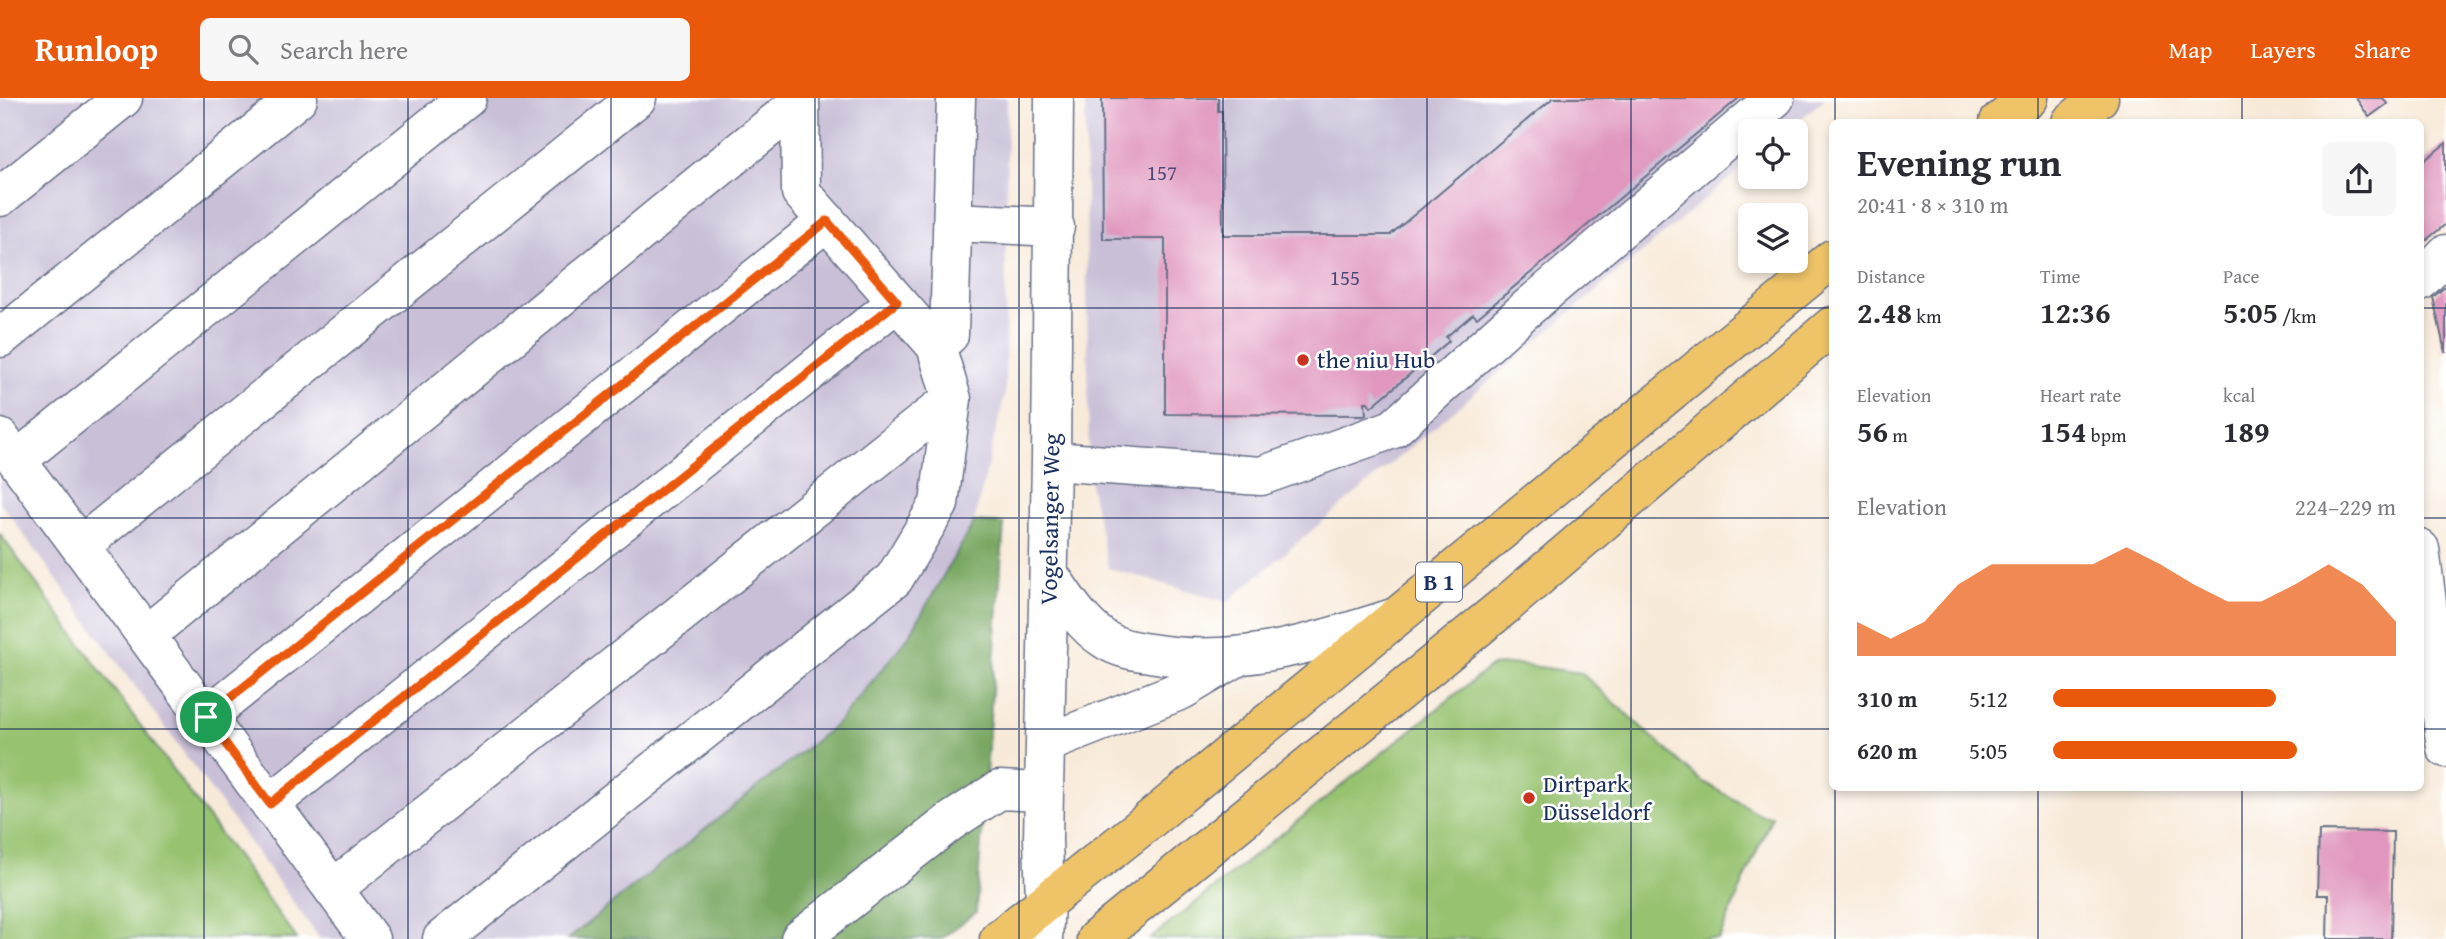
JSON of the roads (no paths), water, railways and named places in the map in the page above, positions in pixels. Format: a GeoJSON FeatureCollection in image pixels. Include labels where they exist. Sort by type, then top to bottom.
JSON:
{"type":"FeatureCollection","features":[{"type":"Feature","properties":{"kind":"main road"},"geometry":{"type":"LineString","coordinates":[[2003,119],[2029,98]]}},
{"type":"Feature","properties":{"kind":"main road"},"geometry":{"type":"LineString","coordinates":[[2074,119],[2099,98]]}},
{"type":"Feature","properties":{"kind":"main road","name":"B 1"},"geometry":{"type":"LineString","coordinates":[[999,939],[1044,921],[1398,616],[1829,261]]}},
{"type":"Feature","properties":{"kind":"main road","name":"B 1"},"geometry":{"type":"LineString","coordinates":[[1096,939],[1508,603],[1829,329]]}},
{"type":"Feature","properties":{"kind":"street"},"geometry":{"type":"LineString","coordinates":[[0,197],[123,98]]}},
{"type":"Feature","properties":{"kind":"street"},"geometry":{"type":"LineString","coordinates":[[0,338],[298,98]]}},
{"type":"Feature","properties":{"kind":"street"},"geometry":{"type":"LineString","coordinates":[[370,939],[8,449],[467,98]]}},
{"type":"Feature","properties":{"kind":"street"},"geometry":{"type":"LineString","coordinates":[[80,546],[637,98]]}},
{"type":"Feature","properties":{"kind":"street"},"geometry":{"type":"LineString","coordinates":[[936,346],[949,335],[957,98]]}},
{"type":"Feature","properties":{"kind":"street","name":"Vogelsanger Weg"},"geometry":{"type":"LineString","coordinates":[[1044,921],[1055,228],[1054,98]]}},
{"type":"Feature","properties":{"kind":"street"},"geometry":{"type":"LineString","coordinates":[[1051,461],[1261,476],[1393,429],[1524,311],[1775,98]]}},
{"type":"Feature","properties":{"kind":"street"},"geometry":{"type":"LineString","coordinates":[[146,635],[800,100]]}},
{"type":"Feature","properties":{"kind":"street"},"geometry":{"type":"LineString","coordinates":[[442,939],[894,579],[939,504],[952,399],[936,346],[801,192],[800,100]]}},
{"type":"Feature","properties":{"kind":"street"},"geometry":{"type":"LineString","coordinates":[[206,717],[827,221]]}},
{"type":"Feature","properties":{"kind":"street"},"geometry":{"type":"LineString","coordinates":[[953,222],[1055,228]]}},
{"type":"Feature","properties":{"kind":"street"},"geometry":{"type":"LineString","coordinates":[[2424,277],[2446,254]]}},
{"type":"Feature","properties":{"kind":"street"},"geometry":{"type":"LineString","coordinates":[[270,804],[897,302]]}},
{"type":"Feature","properties":{"kind":"street"},"geometry":{"type":"LineString","coordinates":[[333,889],[952,399]]}},
{"type":"Feature","properties":{"kind":"street"},"geometry":{"type":"LineString","coordinates":[[1049,574],[1072,607],[1090,628],[1106,641],[1127,650],[1170,657],[1237,657],[1291,648],[1398,616]]}},
{"type":"Feature","properties":{"kind":"street"},"geometry":{"type":"LineString","coordinates":[[2424,580],[2446,748]]}},
{"type":"Feature","properties":{"kind":"street"},"geometry":{"type":"LineString","coordinates":[[1045,744],[1182,690],[1237,657]]}},
{"type":"Feature","properties":{"kind":"street"},"geometry":{"type":"LineString","coordinates":[[800,939],[950,822],[999,790],[1044,792]]}},
{"type":"Feature","properties":{"kind":"place","name":"the niu Hub"},"geometry":{"type":"Point","coordinates":[1303,360]}},
{"type":"Feature","properties":{"kind":"place","name":"Dirtpark Düsseldorf"},"geometry":{"type":"Point","coordinates":[1529,798]}}]}
